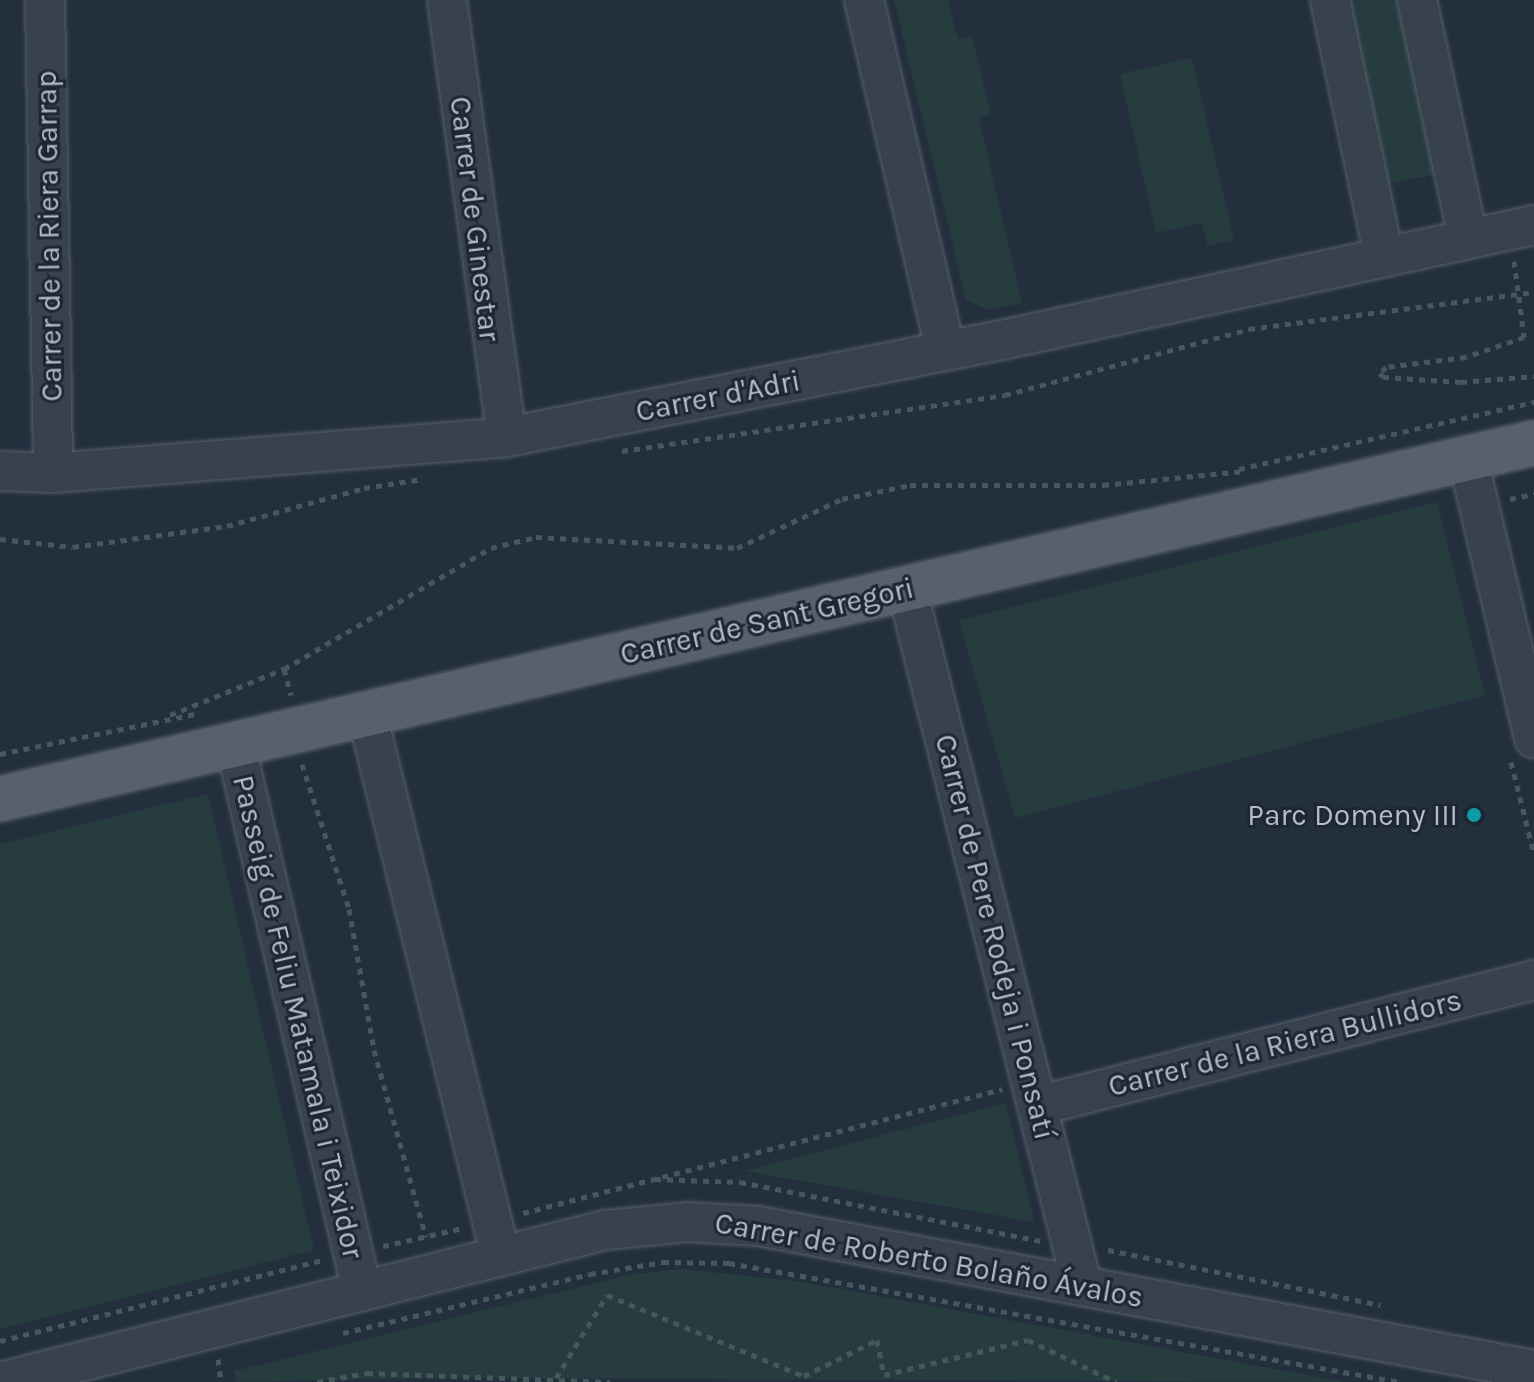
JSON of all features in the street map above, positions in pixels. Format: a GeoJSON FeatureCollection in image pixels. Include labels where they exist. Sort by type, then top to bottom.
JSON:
{"type":"FeatureCollection","features":[{"type":"Feature","properties":{"kind":"main road","name":"Carrer de Sant Gregori"},"geometry":{"type":"LineString","coordinates":[[0,799],[1534,443]]}},
{"type":"Feature","properties":{"kind":"street","name":"Carrer de la Riera Garrap"},"geometry":{"type":"LineString","coordinates":[[45,0],[53,473]]}},
{"type":"Feature","properties":{"kind":"street","name":"Carrer de Ginestar"},"geometry":{"type":"LineString","coordinates":[[447,0],[507,437]]}},
{"type":"Feature","properties":{"kind":"street"},"geometry":{"type":"LineString","coordinates":[[864,0],[946,351]]}},
{"type":"Feature","properties":{"kind":"street"},"geometry":{"type":"LineString","coordinates":[[1330,0],[1384,257]]}},
{"type":"Feature","properties":{"kind":"street"},"geometry":{"type":"LineString","coordinates":[[1417,0],[1501,231]]}},
{"type":"Feature","properties":{"kind":"street","name":"Carrer d'Adri"},"geometry":{"type":"LineString","coordinates":[[0,471],[53,473],[507,437],[946,351],[1501,231]]}},
{"type":"Feature","properties":{"kind":"street"},"geometry":{"type":"LineString","coordinates":[[1468,459],[1534,738]]}},
{"type":"Feature","properties":{"kind":"street","name":"Carrer de Pere Rodeja i Ponsatí"},"geometry":{"type":"LineString","coordinates":[[907,589],[1082,1284]]}},
{"type":"Feature","properties":{"kind":"street"},"geometry":{"type":"LineString","coordinates":[[367,714],[501,1257]]}},
{"type":"Feature","properties":{"kind":"street","name":"Passeig de Feliu Matamala i Teixidor"},"geometry":{"type":"LineString","coordinates":[[235,743],[362,1291]]}},
{"type":"Feature","properties":{"kind":"street","name":"Carrer de la Riera Bullidors"},"geometry":{"type":"LineString","coordinates":[[1037,1106],[1534,980]]}},
{"type":"Feature","properties":{"kind":"street","name":"Carrer de Roberto Bolaño Ávalos"},"geometry":{"type":"LineString","coordinates":[[0,1382],[362,1291],[440,1291],[501,1257],[628,1226],[717,1222],[1082,1284],[1534,1370]]}},
{"type":"Feature","properties":{"kind":"path"},"geometry":{"type":"LineString","coordinates":[[1501,231],[1518,293],[1524,337],[1466,357],[1386,367],[1380,373],[1383,377],[1461,382],[1534,376]]}},
{"type":"Feature","properties":{"kind":"path"},"geometry":{"type":"LineString","coordinates":[[609,453],[1005,395],[1249,329],[1534,292]]}},
{"type":"Feature","properties":{"kind":"path"},"geometry":{"type":"LineString","coordinates":[[0,754],[150,722],[221,699],[284,669],[491,548],[536,537],[737,548],[842,499],[910,485],[1103,485],[1219,474],[1534,402]]}},
{"type":"Feature","properties":{"kind":"path"},"geometry":{"type":"LineString","coordinates":[[0,539],[73,547],[212,529],[364,488],[425,479]]}},
{"type":"Feature","properties":{"kind":"path"},"geometry":{"type":"LineString","coordinates":[[284,669],[295,730],[349,909],[374,1050],[440,1291]]}},
{"type":"Feature","properties":{"kind":"path"},"geometry":{"type":"LineString","coordinates":[[648,1179],[740,1182],[1046,1242],[1042,1226]]}},
{"type":"Feature","properties":{"kind":"path"},"geometry":{"type":"LineString","coordinates":[[1105,1238],[1109,1252],[1397,1308]]}},
{"type":"Feature","properties":{"kind":"path"},"geometry":{"type":"LineString","coordinates":[[337,1334],[440,1291],[663,1262],[729,1263],[1400,1382]]}},
{"type":"Feature","properties":{"kind":"path"},"geometry":{"type":"LineString","coordinates":[[556,1378],[607,1295],[804,1376],[877,1340],[884,1375],[1028,1340],[1116,1382]]}},
{"type":"Feature","properties":{"kind":"path"},"geometry":{"type":"LineString","coordinates":[[221,1382],[218,1363],[233,1359]]}},
{"type":"Feature","properties":{"kind":"path"},"geometry":{"type":"LineString","coordinates":[[1330,1359],[1408,1374]]}},
{"type":"Feature","properties":{"kind":"path"},"geometry":{"type":"LineString","coordinates":[[317,1382],[367,1373],[610,1382]]}},
{"type":"Feature","properties":{"kind":"green space"},"geometry":{"type":"Polygon","coordinates":[[[894,0],[948,0],[958,39],[972,37],[991,114],[979,118],[1022,303],[988,310],[966,300],[894,0]]]}},
{"type":"Feature","properties":{"kind":"green space"},"geometry":{"type":"Polygon","coordinates":[[[1342,0],[1403,0],[1439,174],[1381,185],[1342,0]]]}},
{"type":"Feature","properties":{"kind":"green space"},"geometry":{"type":"Polygon","coordinates":[[[1192,58],[1234,240],[1208,246],[1202,223],[1156,233],[1120,74],[1192,58]]]}},
{"type":"Feature","properties":{"kind":"green space"},"geometry":{"type":"Polygon","coordinates":[[[1437,502],[1485,695],[1015,818],[959,620],[1437,502]]]}},
{"type":"Feature","properties":{"kind":"green space"},"geometry":{"type":"Polygon","coordinates":[[[208,794],[314,1250],[0,1329],[0,844],[208,794]]]}},
{"type":"Feature","properties":{"kind":"green space"},"geometry":{"type":"Polygon","coordinates":[[[1006,1103],[1034,1222],[745,1171],[1006,1103]]]}},
{"type":"Feature","properties":{"kind":"green space"},"geometry":{"type":"Polygon","coordinates":[[[683,1269],[803,1282],[1345,1382],[428,1378],[237,1382],[234,1371],[633,1274],[683,1269]]]}},
{"type":"Feature","properties":{"kind":"place","name":"Parc Domeny III"},"geometry":{"type":"Point","coordinates":[1474,815]}}]}
